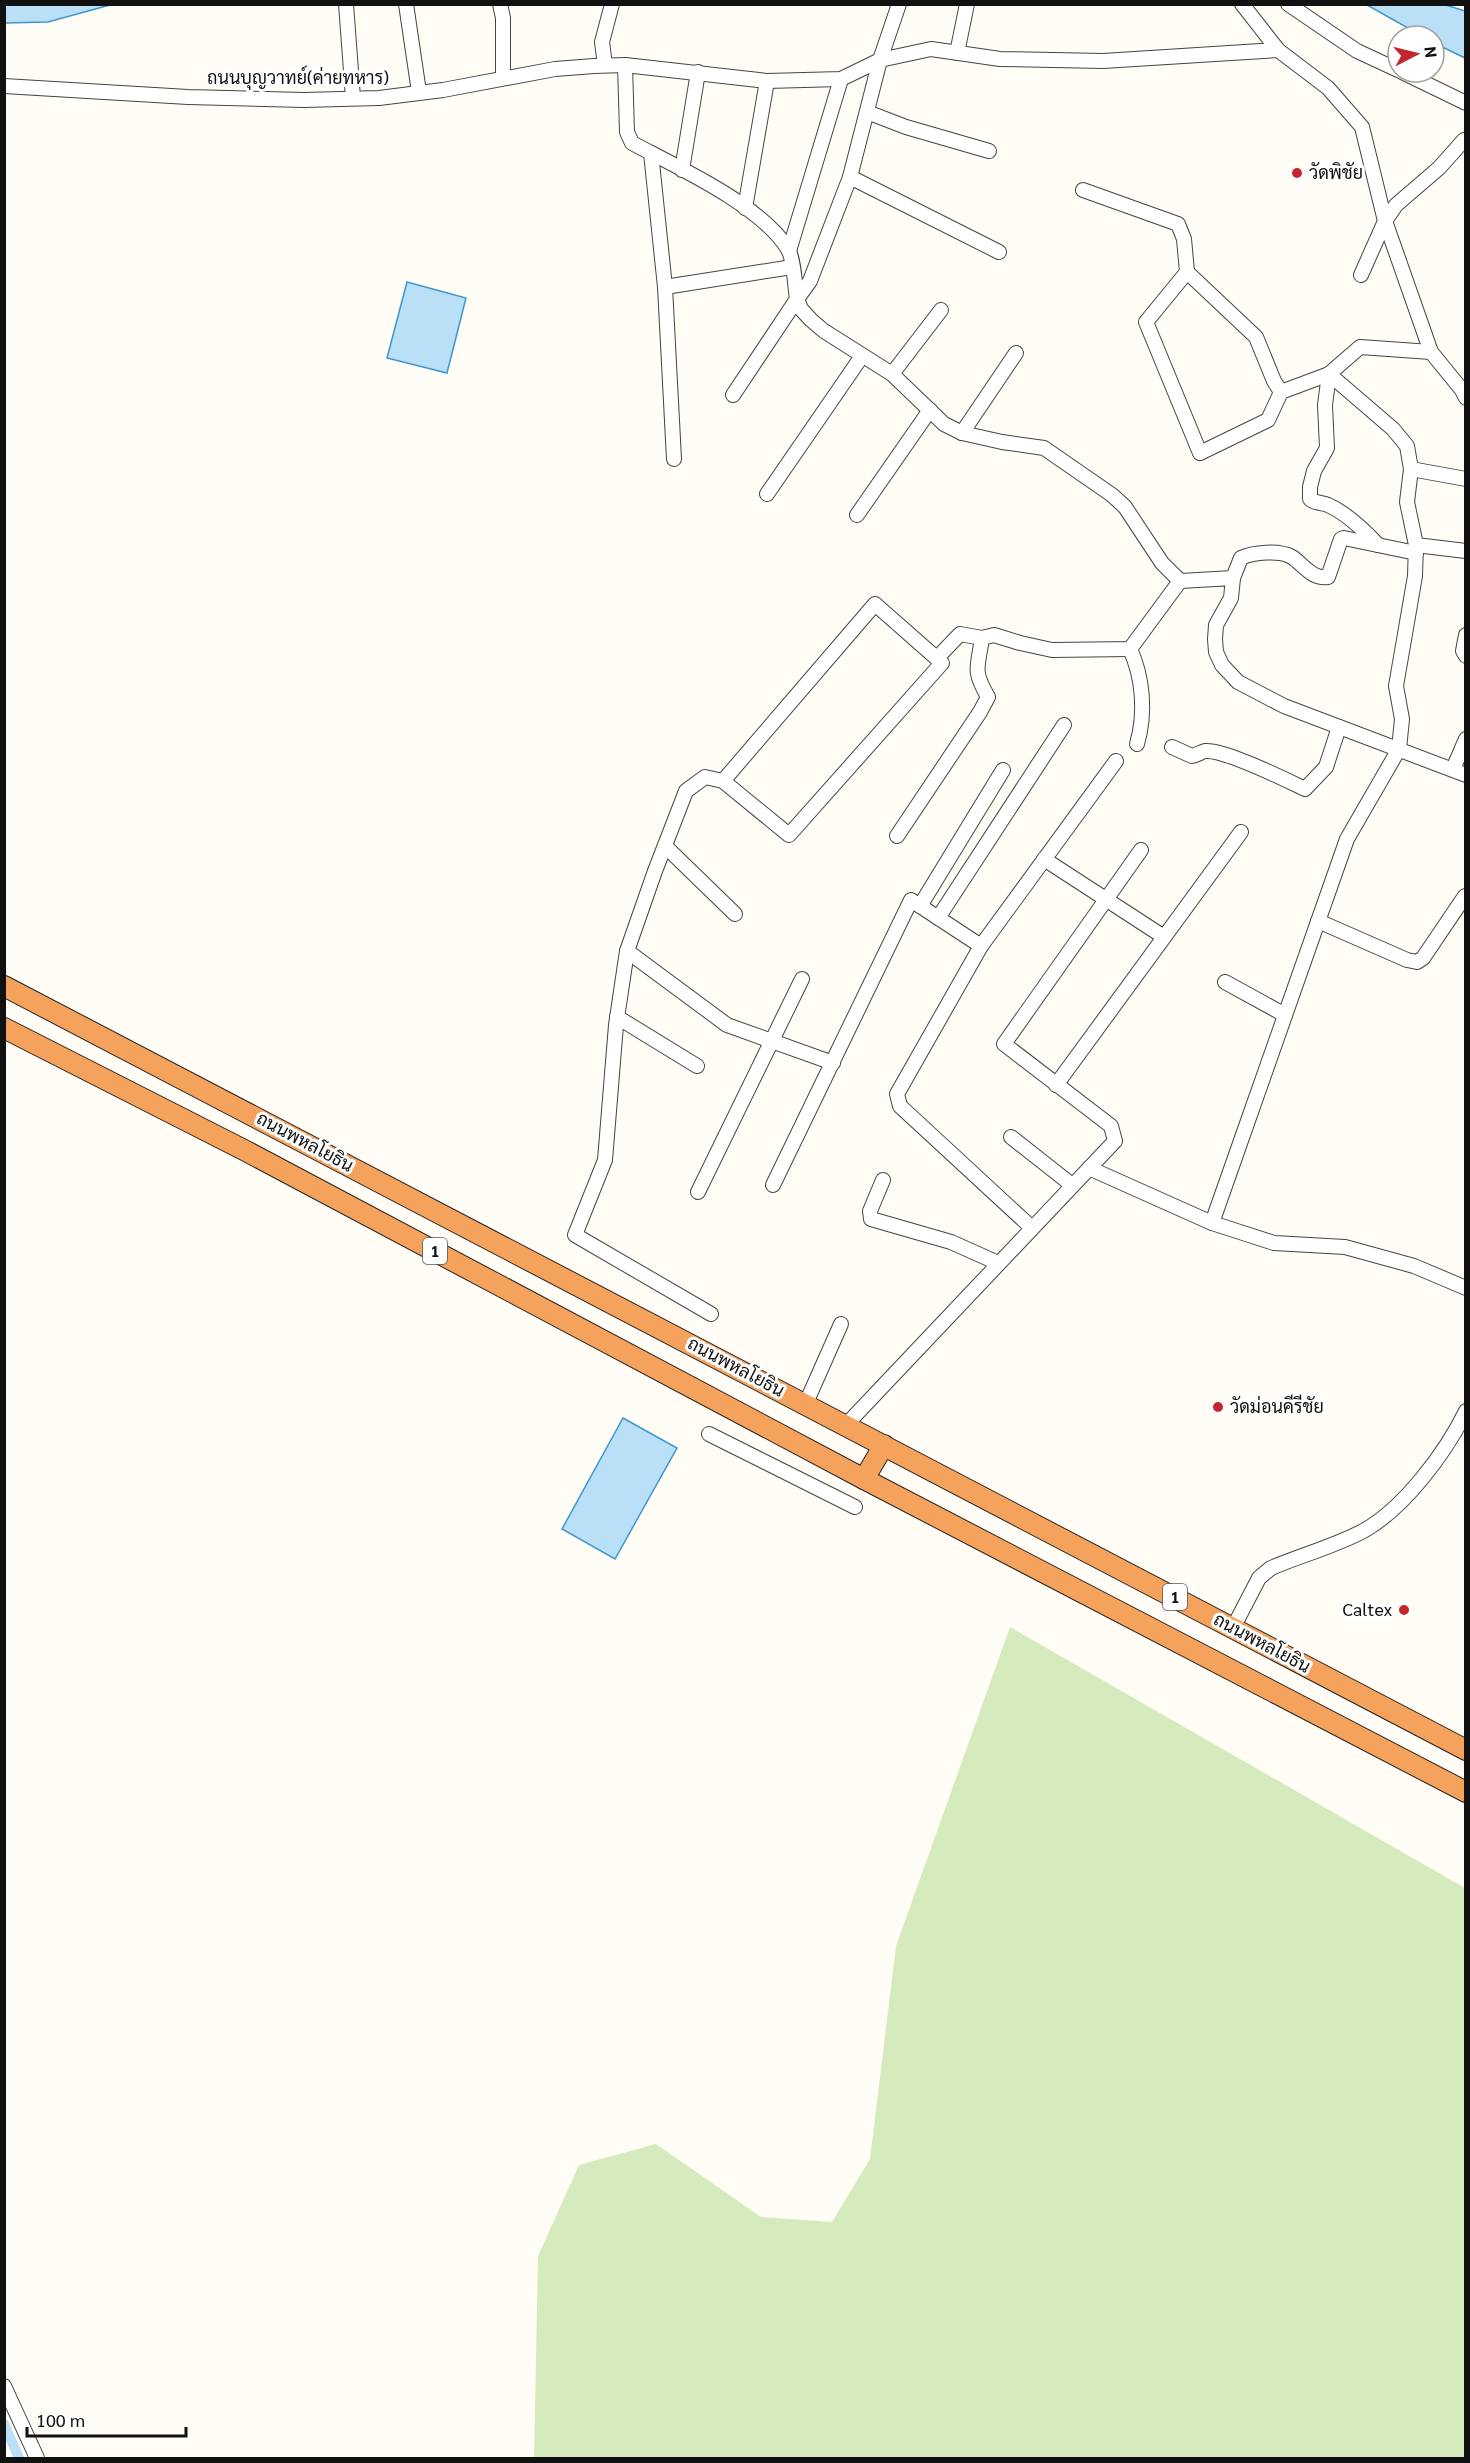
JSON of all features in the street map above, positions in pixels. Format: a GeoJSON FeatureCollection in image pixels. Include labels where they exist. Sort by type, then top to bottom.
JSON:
{"type":"FeatureCollection","features":[{"type":"Feature","properties":{"kind":"highway","name":"ถนนพหลโยธิน"},"geometry":{"type":"LineString","coordinates":[[4,986],[806,1403],[1466,1750]]}},
{"type":"Feature","properties":{"kind":"highway","name":"ถนนพหลโยธิน"},"geometry":{"type":"LineString","coordinates":[[4,1028],[288,1173],[864,1479],[1466,1792]]}},
{"type":"Feature","properties":{"kind":"highway"},"geometry":{"type":"LineString","coordinates":[[864,1479],[884,1445]]}},
{"type":"Feature","properties":{"kind":"street"},"geometry":{"type":"LineString","coordinates":[[346,4],[353,98]]}},
{"type":"Feature","properties":{"kind":"street"},"geometry":{"type":"LineString","coordinates":[[406,4],[419,92]]}},
{"type":"Feature","properties":{"kind":"street"},"geometry":{"type":"LineString","coordinates":[[500,4],[503,18],[503,78]]}},
{"type":"Feature","properties":{"kind":"street"},"geometry":{"type":"LineString","coordinates":[[605,65],[602,42],[612,4]]}},
{"type":"Feature","properties":{"kind":"street"},"geometry":{"type":"LineString","coordinates":[[733,395],[810,280],[850,177],[880,60],[899,4]]}},
{"type":"Feature","properties":{"kind":"street"},"geometry":{"type":"LineString","coordinates":[[957,53],[967,4]]}},
{"type":"Feature","properties":{"kind":"street"},"geometry":{"type":"LineString","coordinates":[[1242,4],[1278,50],[1328,88],[1362,127],[1385,221],[1431,352],[1464,392]]}},
{"type":"Feature","properties":{"kind":"street"},"geometry":{"type":"LineString","coordinates":[[1288,4],[1357,51],[1386,64]]}},
{"type":"Feature","properties":{"kind":"street"},"geometry":{"type":"LineString","coordinates":[[1233,578],[1180,581],[1162,563],[1125,507],[1052,452],[1035,445],[1002,442],[962,433],[944,424],[892,374],[811,320],[801,309],[797,300],[789,251],[841,79],[880,60],[931,49],[1000,59],[1103,62],[1278,50]]}},
{"type":"Feature","properties":{"kind":"street"},"geometry":{"type":"LineString","coordinates":[[625,64],[629,140],[745,208],[768,226],[789,251]]}},
{"type":"Feature","properties":{"kind":"street","name":"ถนนบุญวาทย์(ค่ายทหาร)"},"geometry":{"type":"LineString","coordinates":[[4,86],[189,97],[304,100],[419,92],[555,69],[625,64],[767,81],[841,79]]}},
{"type":"Feature","properties":{"kind":"street"},"geometry":{"type":"LineString","coordinates":[[682,170],[698,72]]}},
{"type":"Feature","properties":{"kind":"street"},"geometry":{"type":"LineString","coordinates":[[745,208],[767,81]]}},
{"type":"Feature","properties":{"kind":"street"},"geometry":{"type":"LineString","coordinates":[[1427,84],[1466,103]]}},
{"type":"Feature","properties":{"kind":"street"},"geometry":{"type":"LineString","coordinates":[[867,112],[906,127],[989,151]]}},
{"type":"Feature","properties":{"kind":"street"},"geometry":{"type":"LineString","coordinates":[[1362,275],[1385,221],[1400,200],[1439,168],[1465,139]]}},
{"type":"Feature","properties":{"kind":"street"},"geometry":{"type":"LineString","coordinates":[[651,153],[665,287],[674,459]]}},
{"type":"Feature","properties":{"kind":"street"},"geometry":{"type":"LineString","coordinates":[[850,177],[999,252]]}},
{"type":"Feature","properties":{"kind":"street"},"geometry":{"type":"LineString","coordinates":[[1083,190],[1178,224],[1184,239],[1187,272],[1256,337],[1274,381],[1281,392]]}},
{"type":"Feature","properties":{"kind":"street"},"geometry":{"type":"LineString","coordinates":[[665,287],[792,267]]}},
{"type":"Feature","properties":{"kind":"street"},"geometry":{"type":"LineString","coordinates":[[1187,272],[1146,322],[1200,453],[1268,420],[1281,392],[1329,374],[1360,347],[1431,352]]}},
{"type":"Feature","properties":{"kind":"street"},"geometry":{"type":"LineString","coordinates":[[892,374],[941,310]]}},
{"type":"Feature","properties":{"kind":"street"},"geometry":{"type":"LineString","coordinates":[[962,433],[1016,353]]}},
{"type":"Feature","properties":{"kind":"street"},"geometry":{"type":"LineString","coordinates":[[767,494],[862,356]]}},
{"type":"Feature","properties":{"kind":"street"},"geometry":{"type":"LineString","coordinates":[[1212,1223],[1347,839],[1399,748],[1402,719],[1396,686],[1415,576],[1416,549],[1407,502],[1412,469],[1407,446],[1393,429],[1329,374]]}},
{"type":"Feature","properties":{"kind":"street"},"geometry":{"type":"LineString","coordinates":[[1329,374],[1325,405],[1327,448],[1314,471],[1310,499],[1314,503],[1329,506],[1353,522],[1378,545]]}},
{"type":"Feature","properties":{"kind":"street"},"geometry":{"type":"LineString","coordinates":[[857,514],[930,410]]}},
{"type":"Feature","properties":{"kind":"street"},"geometry":{"type":"LineString","coordinates":[[1412,469],[1466,479]]}},
{"type":"Feature","properties":{"kind":"street"},"geometry":{"type":"LineString","coordinates":[[1466,551],[1416,549],[1342,539],[1328,577],[1320,578],[1309,573],[1287,555],[1249,555],[1241,558],[1233,578],[1231,598],[1216,625],[1215,639],[1216,652],[1222,665],[1238,682],[1284,706],[1399,748],[1430,763],[1459,772],[1466,739]]}},
{"type":"Feature","properties":{"kind":"street"},"geometry":{"type":"LineString","coordinates":[[1130,649],[1180,581]]}},
{"type":"Feature","properties":{"kind":"street"},"geometry":{"type":"LineString","coordinates":[[711,1314],[575,1234],[606,1160],[617,1017],[627,951],[686,791],[705,777],[723,781],[789,835],[942,663],[875,604],[723,781]]}},
{"type":"Feature","properties":{"kind":"street"},"geometry":{"type":"LineString","coordinates":[[937,658],[960,634],[982,638],[994,635],[1052,650],[1130,649]]}},
{"type":"Feature","properties":{"kind":"street"},"geometry":{"type":"LineString","coordinates":[[1466,635],[1463,651],[1466,656]]}},
{"type":"Feature","properties":{"kind":"street"},"geometry":{"type":"LineString","coordinates":[[897,836],[988,697],[977,679],[976,672],[982,638]]}},
{"type":"Feature","properties":{"kind":"street"},"geometry":{"type":"LineString","coordinates":[[1130,649],[1140,683],[1143,721],[1137,744]]}},
{"type":"Feature","properties":{"kind":"street"},"geometry":{"type":"LineString","coordinates":[[938,918],[1064,725]]}},
{"type":"Feature","properties":{"kind":"street"},"geometry":{"type":"LineString","coordinates":[[1172,747],[1192,756],[1205,751],[1220,754],[1305,789],[1326,767],[1339,727]]}},
{"type":"Feature","properties":{"kind":"street"},"geometry":{"type":"LineString","coordinates":[[1032,1228],[900,1106],[897,1099],[899,1088],[981,946],[1116,761]]}},
{"type":"Feature","properties":{"kind":"street"},"geometry":{"type":"LineString","coordinates":[[920,906],[1003,770]]}},
{"type":"Feature","properties":{"kind":"street"},"geometry":{"type":"LineString","coordinates":[[1056,1085],[1241,832]]}},
{"type":"Feature","properties":{"kind":"street"},"geometry":{"type":"LineString","coordinates":[[665,846],[735,914]]}},
{"type":"Feature","properties":{"kind":"street"},"geometry":{"type":"LineString","coordinates":[[846,1425],[1115,1141],[1111,1126],[1004,1044],[1142,850]]}},
{"type":"Feature","properties":{"kind":"street"},"geometry":{"type":"LineString","coordinates":[[1044,859],[1164,937]]}},
{"type":"Feature","properties":{"kind":"street"},"geometry":{"type":"LineString","coordinates":[[1318,921],[1407,960],[1417,962],[1423,958],[1465,896]]}},
{"type":"Feature","properties":{"kind":"street"},"geometry":{"type":"LineString","coordinates":[[773,1185],[911,900],[981,946]]}},
{"type":"Feature","properties":{"kind":"street"},"geometry":{"type":"LineString","coordinates":[[627,951],[727,1024],[833,1063]]}},
{"type":"Feature","properties":{"kind":"street"},"geometry":{"type":"LineString","coordinates":[[698,1192],[802,979]]}},
{"type":"Feature","properties":{"kind":"street"},"geometry":{"type":"LineString","coordinates":[[1225,982],[1285,1016]]}},
{"type":"Feature","properties":{"kind":"street"},"geometry":{"type":"LineString","coordinates":[[617,1017],[697,1066]]}},
{"type":"Feature","properties":{"kind":"street"},"geometry":{"type":"LineString","coordinates":[[1011,1137],[1072,1185]]}},
{"type":"Feature","properties":{"kind":"street"},"geometry":{"type":"LineString","coordinates":[[1089,1168],[1212,1223],[1274,1243],[1345,1247],[1414,1266],[1466,1288]]}},
{"type":"Feature","properties":{"kind":"street"},"geometry":{"type":"LineString","coordinates":[[883,1180],[870,1211],[871,1219],[951,1242],[998,1263]]}},
{"type":"Feature","properties":{"kind":"street"},"geometry":{"type":"LineString","coordinates":[[806,1403],[841,1324]]}},
{"type":"Feature","properties":{"kind":"street"},"geometry":{"type":"LineString","coordinates":[[1233,1628],[1259,1578],[1271,1568],[1364,1531],[1396,1508],[1450,1439],[1466,1411]]}},
{"type":"Feature","properties":{"kind":"street"},"geometry":{"type":"LineString","coordinates":[[709,1434],[855,1507]]}},
{"type":"Feature","properties":{"kind":"street"},"geometry":{"type":"LineString","coordinates":[[4,2386],[37,2458]]}},
{"type":"Feature","properties":{"kind":"green space"},"geometry":{"type":"Polygon","coordinates":[[[1010,1627],[1465,1888],[1465,2458],[534,2458],[538,2256],[579,2165],[656,2144],[761,2217],[832,2222],[870,2159],[896,1946],[1010,1627]]]}},
{"type":"Feature","properties":{"kind":"water"},"geometry":{"type":"Polygon","coordinates":[[[4,5],[110,5],[48,22],[5,23],[4,5]]]}},
{"type":"Feature","properties":{"kind":"water"},"geometry":{"type":"Polygon","coordinates":[[[1367,5],[1446,5],[1465,11],[1465,58],[1446,49],[1446,24],[1401,24],[1367,5]]]}},
{"type":"Feature","properties":{"kind":"water"},"geometry":{"type":"Polygon","coordinates":[[[407,282],[466,298],[447,373],[387,358],[407,282]]]}},
{"type":"Feature","properties":{"kind":"water"},"geometry":{"type":"Polygon","coordinates":[[[623,1418],[677,1448],[615,1559],[562,1529],[623,1418]]]}},
{"type":"Feature","properties":{"kind":"waterway"},"geometry":{"type":"LineString","coordinates":[[4,2424],[19,2458]]}},
{"type":"Feature","properties":{"kind":"place","name":"วัดพิชัย"},"geometry":{"type":"Point","coordinates":[1297,173]}},
{"type":"Feature","properties":{"kind":"place","name":"วัดม่อนคีรีชัย"},"geometry":{"type":"Point","coordinates":[1218,1407]}},
{"type":"Feature","properties":{"kind":"place","name":"Caltex"},"geometry":{"type":"Point","coordinates":[1404,1610]}}]}
